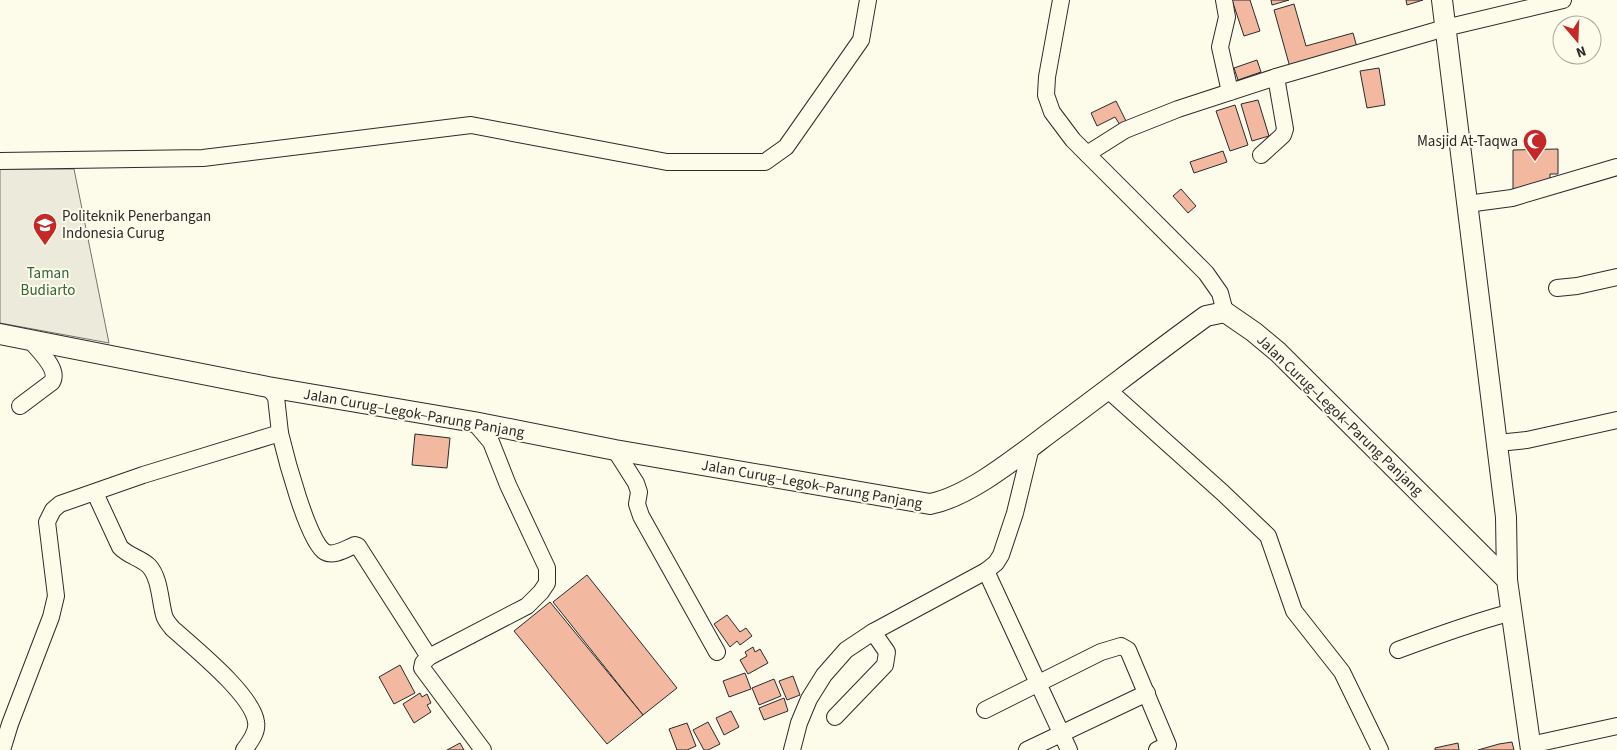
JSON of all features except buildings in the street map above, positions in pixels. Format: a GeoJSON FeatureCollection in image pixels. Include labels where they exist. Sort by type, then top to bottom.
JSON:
{"type":"FeatureCollection","features":[{"type":"Feature","properties":{"kind":"main road"},"geometry":{"type":"LineString","coordinates":[[1442,0],[1498,443],[1506,517],[1506,580],[1531,748]]}},
{"type":"Feature","properties":{"kind":"main road","name":"Jalan Curug–Legok–Parung Panjang"},"geometry":{"type":"LineString","coordinates":[[0,334],[268,387],[474,422],[615,450],[930,504],[952,498],[974,486],[1206,316],[1225,312],[1254,332],[1278,352],[1506,580]]}},
{"type":"Feature","properties":{"kind":"street"},"geometry":{"type":"LineString","coordinates":[[0,161],[203,158],[471,125],[667,162],[765,162],[786,147],[861,40],[868,0]]}},
{"type":"Feature","properties":{"kind":"street"},"geometry":{"type":"LineString","coordinates":[[1061,0],[1047,77],[1046,95],[1052,112],[1060,126],[1206,273],[1220,293],[1225,312]]}},
{"type":"Feature","properties":{"kind":"street"},"geometry":{"type":"LineString","coordinates":[[1224,0],[1227,17],[1220,46],[1230,92]]}},
{"type":"Feature","properties":{"kind":"street"},"geometry":{"type":"LineString","coordinates":[[1087,154],[1125,130],[1178,109],[1276,77],[1445,28],[1563,0]]}},
{"type":"Feature","properties":{"kind":"street"},"geometry":{"type":"LineString","coordinates":[[1261,156],[1284,135],[1285,129],[1276,77]]}},
{"type":"Feature","properties":{"kind":"street"},"geometry":{"type":"LineString","coordinates":[[1467,204],[1512,198],[1617,167]]}},
{"type":"Feature","properties":{"kind":"street"},"geometry":{"type":"LineString","coordinates":[[1557,288],[1577,286],[1617,277]]}},
{"type":"Feature","properties":{"kind":"street"},"geometry":{"type":"LineString","coordinates":[[20,406],[52,382],[54,378],[54,370],[29,339]]}},
{"type":"Feature","properties":{"kind":"street"},"geometry":{"type":"LineString","coordinates":[[268,387],[276,397],[280,433],[296,493],[318,544],[325,552],[332,554],[355,545],[358,546],[429,657]]}},
{"type":"Feature","properties":{"kind":"street"},"geometry":{"type":"LineString","coordinates":[[1107,389],[1223,492],[1268,536],[1294,611],[1342,672],[1380,750]]}},
{"type":"Feature","properties":{"kind":"street"},"geometry":{"type":"LineString","coordinates":[[1498,443],[1527,440],[1617,420]]}},
{"type":"Feature","properties":{"kind":"street"},"geometry":{"type":"LineString","coordinates":[[474,422],[491,442],[508,485],[547,568],[547,583],[542,592],[527,606],[429,657],[423,663],[422,668],[483,750]]}},
{"type":"Feature","properties":{"kind":"street"},"geometry":{"type":"LineString","coordinates":[[2,750],[51,617],[56,596],[47,522],[52,510],[60,504],[142,475],[280,433]]}},
{"type":"Feature","properties":{"kind":"street"},"geometry":{"type":"LineString","coordinates":[[792,750],[799,723],[809,700],[824,675],[846,650],[873,632],[996,564],[1001,555],[1015,513],[1031,446]]}},
{"type":"Feature","properties":{"kind":"street"},"geometry":{"type":"LineString","coordinates":[[615,450],[636,483],[639,492],[637,504],[650,533],[661,549],[718,652]]}},
{"type":"Feature","properties":{"kind":"street"},"geometry":{"type":"LineString","coordinates":[[95,493],[120,547],[149,566],[161,594],[164,614],[172,628],[221,672],[249,706],[256,723],[253,737],[244,750]]}},
{"type":"Feature","properties":{"kind":"street"},"geometry":{"type":"LineString","coordinates":[[986,571],[1069,750]]}},
{"type":"Feature","properties":{"kind":"street"},"geometry":{"type":"LineString","coordinates":[[1398,650],[1445,632],[1505,614],[1512,619]]}},
{"type":"Feature","properties":{"kind":"street"},"geometry":{"type":"LineString","coordinates":[[835,717],[886,665],[887,652],[873,632]]}},
{"type":"Feature","properties":{"kind":"street"},"geometry":{"type":"LineString","coordinates":[[986,710],[1101,652],[1121,646],[1128,650],[1147,693],[1165,748]]}},
{"type":"Feature","properties":{"kind":"street"},"geometry":{"type":"LineString","coordinates":[[1027,750],[1147,693]]}},
{"type":"Feature","properties":{"kind":"street"},"geometry":{"type":"LineString","coordinates":[[1531,748],[1617,726]]}},
{"type":"Feature","properties":{"kind":"green space","name":"Taman Budiarto"},"geometry":{"type":"Polygon","coordinates":[[[0,169],[74,169],[109,343],[0,323],[0,169]]]}},
{"type":"Feature","properties":{"kind":"place","name":"Masjid At-Taqwa"},"geometry":{"type":"Point","coordinates":[1535,162]}},
{"type":"Feature","properties":{"kind":"place","name":"Politeknik Penerbangan Indonesia Curug"},"geometry":{"type":"Point","coordinates":[45,246]}}]}
